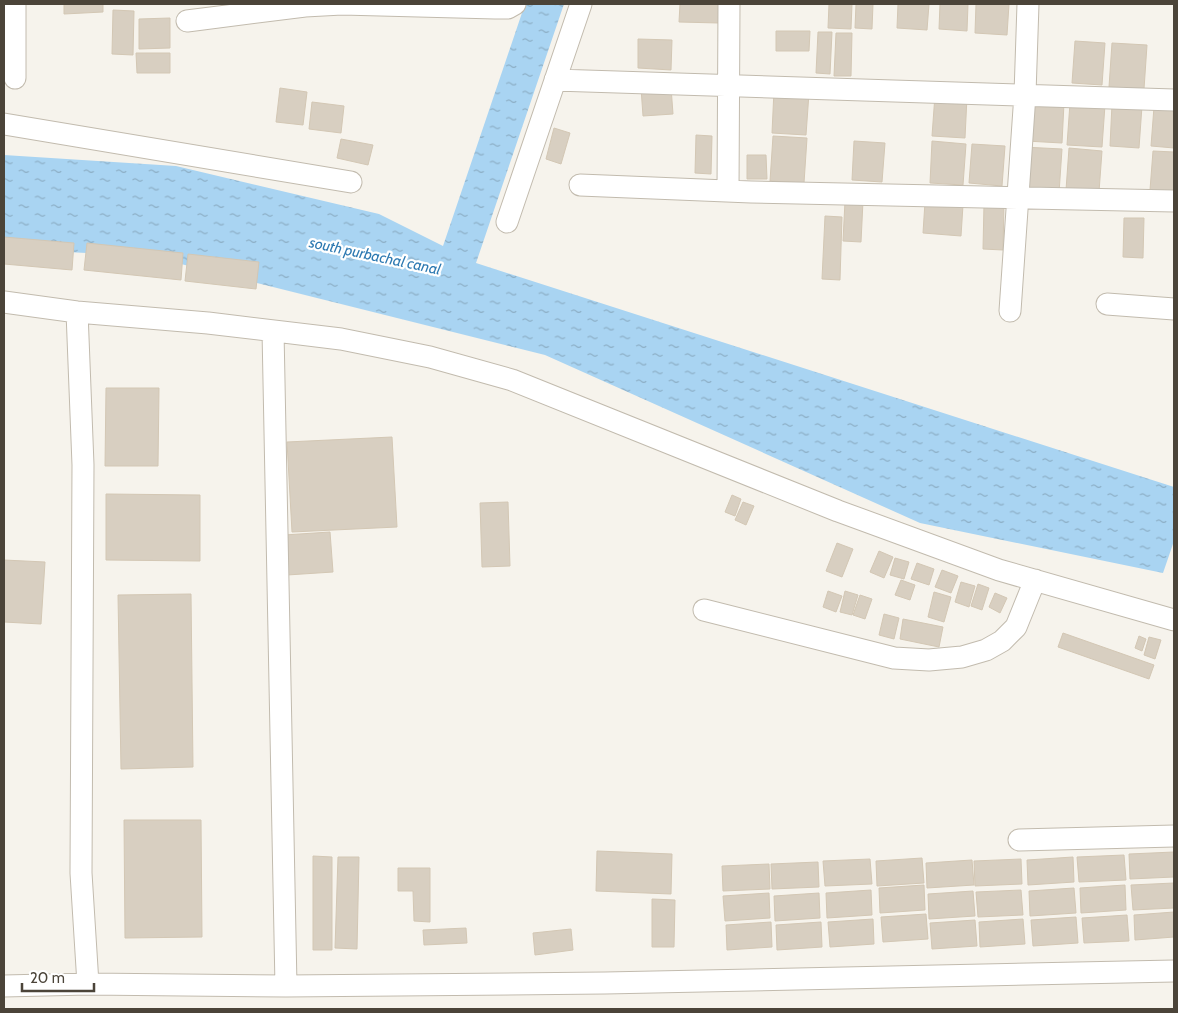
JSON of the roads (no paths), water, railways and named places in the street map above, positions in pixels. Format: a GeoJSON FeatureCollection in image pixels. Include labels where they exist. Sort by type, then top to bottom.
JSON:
{"type":"FeatureCollection","features":[{"type":"Feature","properties":{"kind":"street"},"geometry":{"type":"LineString","coordinates":[[187,21],[306,6],[342,4],[508,8],[515,4]]}},
{"type":"Feature","properties":{"kind":"street"},"geometry":{"type":"LineString","coordinates":[[507,222],[581,4]]}},
{"type":"Feature","properties":{"kind":"street"},"geometry":{"type":"LineString","coordinates":[[728,191],[729,4]]}},
{"type":"Feature","properties":{"kind":"street"},"geometry":{"type":"LineString","coordinates":[[1010,311],[1019,198],[1028,4]]}},
{"type":"Feature","properties":{"kind":"street"},"geometry":{"type":"LineString","coordinates":[[11,8],[15,78]]}},
{"type":"Feature","properties":{"kind":"street"},"geometry":{"type":"LineString","coordinates":[[555,80],[729,84],[1174,100]]}},
{"type":"Feature","properties":{"kind":"street"},"geometry":{"type":"LineString","coordinates":[[4,124],[351,182]]}},
{"type":"Feature","properties":{"kind":"street"},"geometry":{"type":"LineString","coordinates":[[580,185],[728,191],[1174,201]]}},
{"type":"Feature","properties":{"kind":"street"},"geometry":{"type":"LineString","coordinates":[[4,302],[77,312],[341,339],[430,357],[512,380],[838,511],[999,570],[1174,620]]}},
{"type":"Feature","properties":{"kind":"street"},"geometry":{"type":"LineString","coordinates":[[1107,304],[1174,309]]}},
{"type":"Feature","properties":{"kind":"street"},"geometry":{"type":"LineString","coordinates":[[77,312],[83,465],[81,873],[88,984]]}},
{"type":"Feature","properties":{"kind":"street"},"geometry":{"type":"LineString","coordinates":[[273,331],[286,986]]}},
{"type":"Feature","properties":{"kind":"street"},"geometry":{"type":"LineString","coordinates":[[704,610],[894,658],[929,660],[962,657],[986,650],[1002,642],[1016,627],[1035,580]]}},
{"type":"Feature","properties":{"kind":"street"},"geometry":{"type":"LineString","coordinates":[[1019,840],[1174,836]]}},
{"type":"Feature","properties":{"kind":"street"},"geometry":{"type":"LineString","coordinates":[[4,986],[88,984],[286,986],[605,983],[1174,971]]}},
{"type":"Feature","properties":{"kind":"water","name":"south purbachal canal"},"geometry":{"type":"Polygon","coordinates":[[[525,4],[564,4],[476,263],[1174,487],[1174,541],[1163,573],[920,523],[545,355],[149,256],[4,249],[4,155],[176,166],[379,214],[443,246],[525,4]]]}}]}
